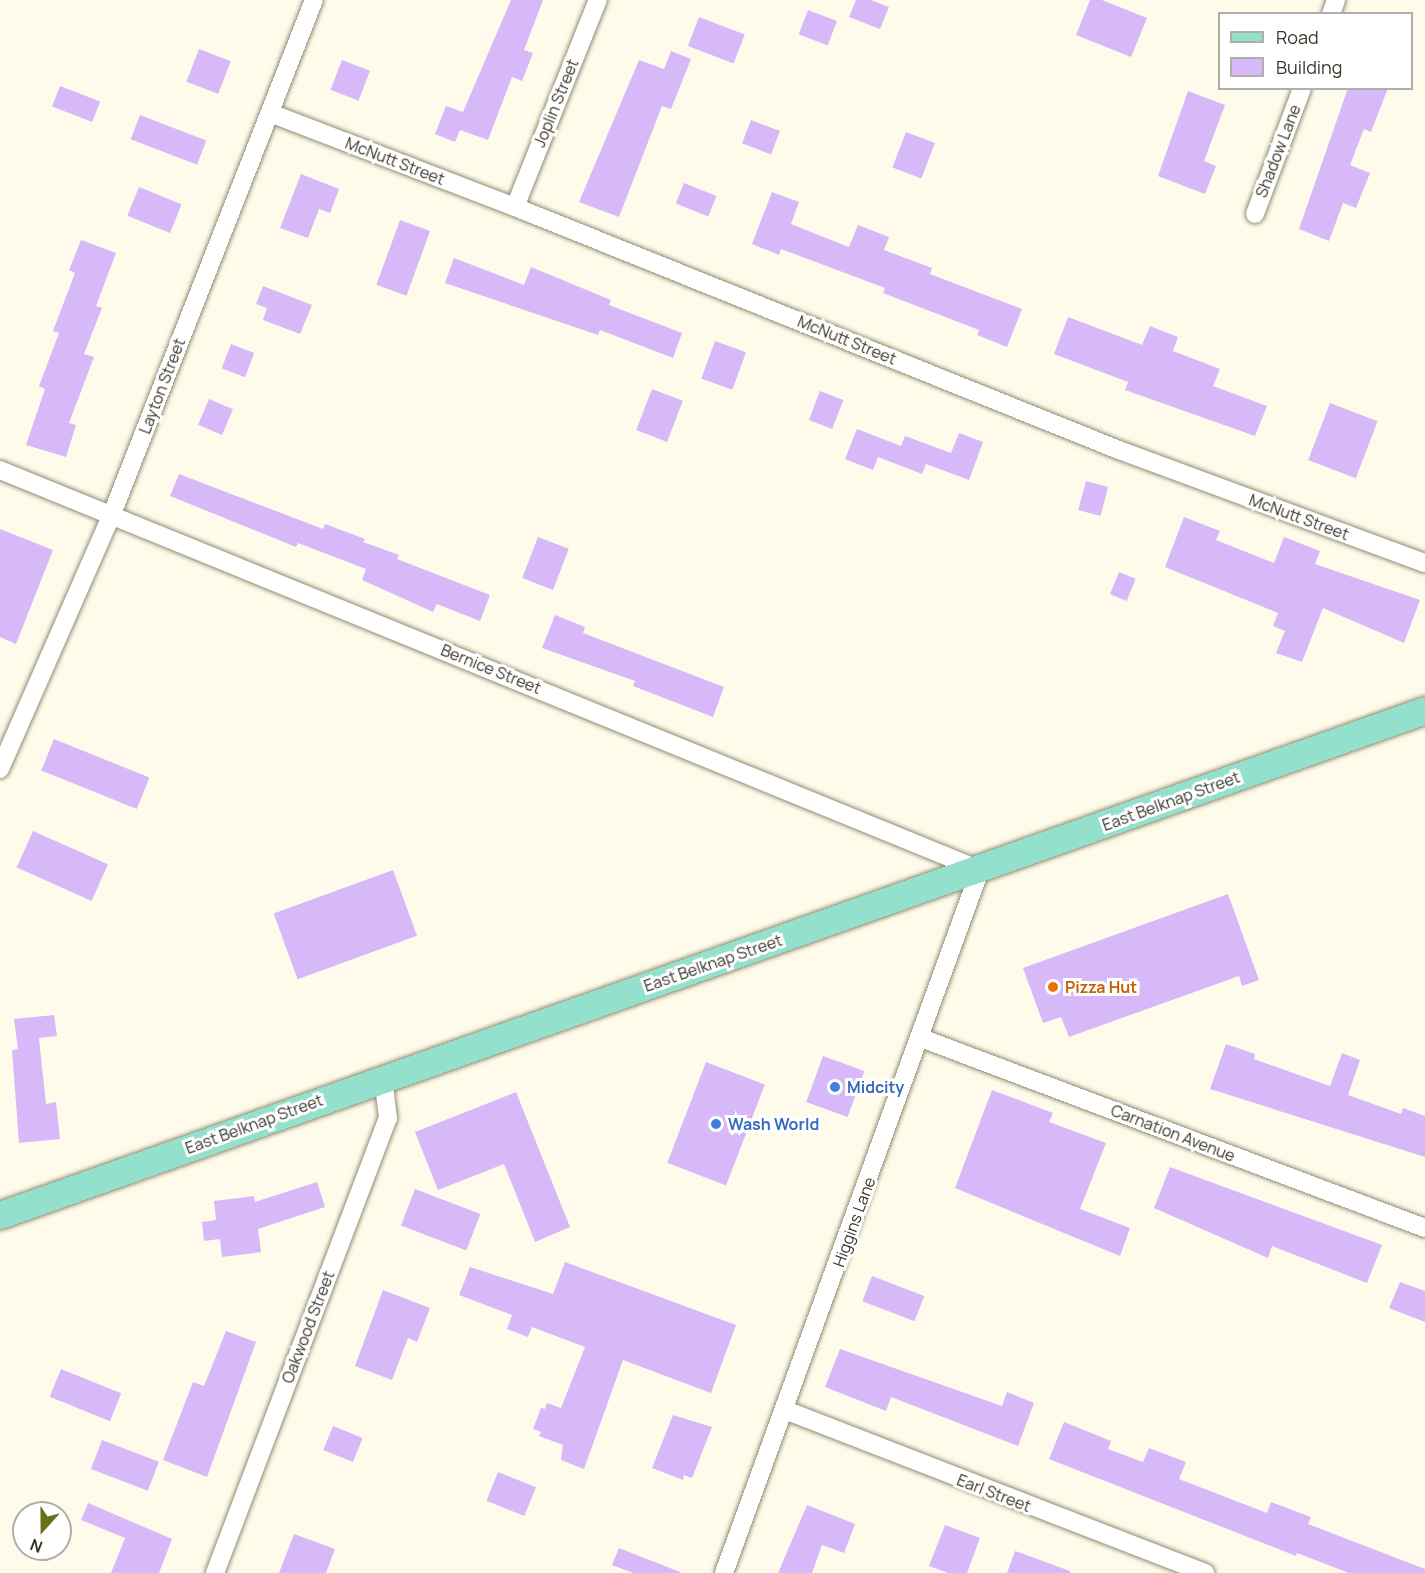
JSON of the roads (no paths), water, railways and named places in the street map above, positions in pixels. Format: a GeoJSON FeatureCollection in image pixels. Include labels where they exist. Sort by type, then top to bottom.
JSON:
{"type":"FeatureCollection","features":[{"type":"Feature","properties":{"kind":"main road","name":"East Belknap Street"},"geometry":{"type":"LineString","coordinates":[[0,1215],[382,1078],[980,870],[1425,710]]}},
{"type":"Feature","properties":{"kind":"street","name":"Layton Street"},"geometry":{"type":"LineString","coordinates":[[0,768],[112,514],[314,0]]}},
{"type":"Feature","properties":{"kind":"street","name":"Joplin Street"},"geometry":{"type":"LineString","coordinates":[[515,207],[598,0]]}},
{"type":"Feature","properties":{"kind":"street","name":"Shadow Lane"},"geometry":{"type":"LineString","coordinates":[[1255,214],[1301,90]]}},
{"type":"Feature","properties":{"kind":"street","name":"McNutt Street"},"geometry":{"type":"LineString","coordinates":[[270,113],[515,207],[1119,450],[1425,564]]}},
{"type":"Feature","properties":{"kind":"street","name":"Bernice Street"},"geometry":{"type":"LineString","coordinates":[[0,470],[980,870]]}},
{"type":"Feature","properties":{"kind":"street","name":"Higgins Lane"},"geometry":{"type":"LineString","coordinates":[[724,1573],[921,1038],[980,870]]}},
{"type":"Feature","properties":{"kind":"street","name":"Carnation Avenue"},"geometry":{"type":"LineString","coordinates":[[921,1038],[1425,1228]]}},
{"type":"Feature","properties":{"kind":"street","name":"Oakwood Street"},"geometry":{"type":"LineString","coordinates":[[215,1573],[388,1118],[382,1078]]}},
{"type":"Feature","properties":{"kind":"street","name":"Earl Street"},"geometry":{"type":"LineString","coordinates":[[785,1410],[1205,1573]]}},
{"type":"Feature","properties":{"kind":"place","name":"Pizza Hut"},"geometry":{"type":"Point","coordinates":[1053,987]}},
{"type":"Feature","properties":{"kind":"place","name":"Midcity"},"geometry":{"type":"Point","coordinates":[835,1087]}},
{"type":"Feature","properties":{"kind":"place","name":"Wash World"},"geometry":{"type":"Point","coordinates":[716,1124]}}]}
